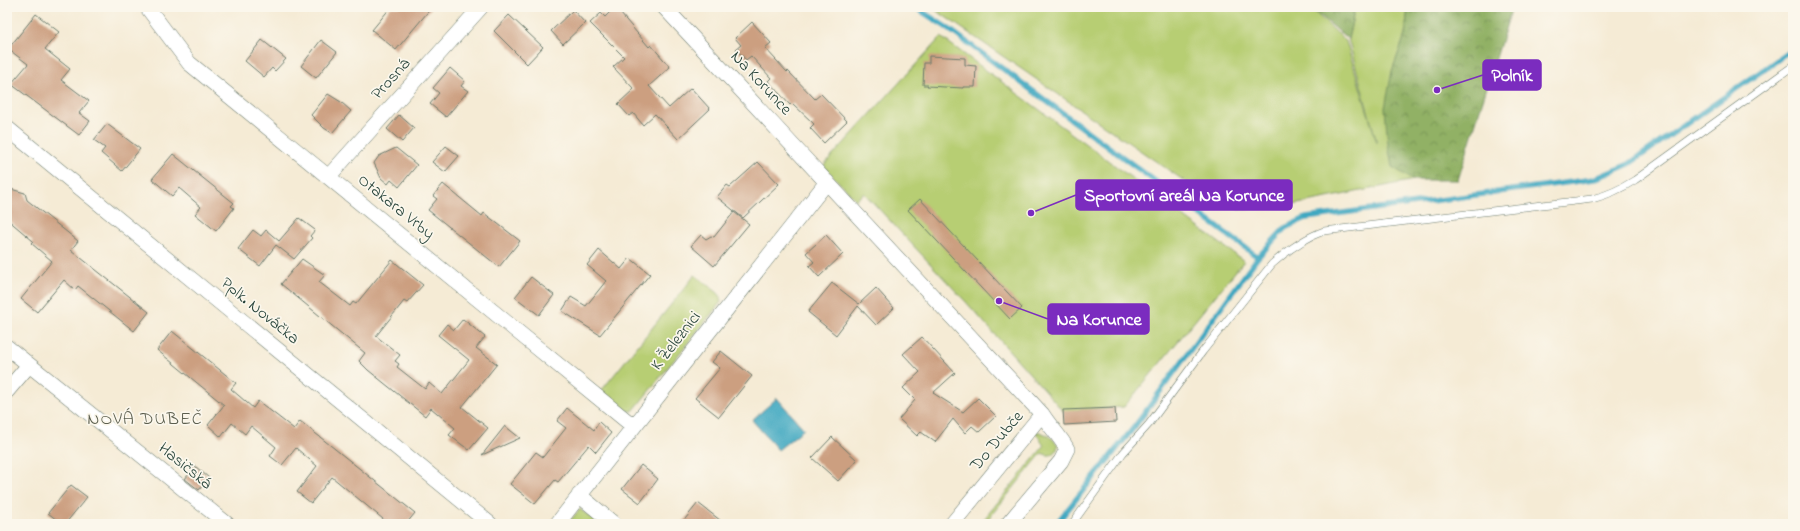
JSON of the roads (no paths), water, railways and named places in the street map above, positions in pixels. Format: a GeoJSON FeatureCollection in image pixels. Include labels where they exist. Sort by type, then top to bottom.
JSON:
{"type":"FeatureCollection","features":[{"type":"Feature","properties":{"kind":"street","name":"Otakara Vrby"},"geometry":{"type":"LineString","coordinates":[[146,7],[189,63],[633,426]]}},
{"type":"Feature","properties":{"kind":"street","name":"Prosná"},"geometry":{"type":"LineString","coordinates":[[329,176],[482,7]]}},
{"type":"Feature","properties":{"kind":"street","name":"Na Korunce"},"geometry":{"type":"LineString","coordinates":[[664,7],[1042,414]]}},
{"type":"Feature","properties":{"kind":"street","name":"Pplk. Nováčka"},"geometry":{"type":"LineString","coordinates":[[7,128],[490,524]]}},
{"type":"Feature","properties":{"kind":"street","name":"K Železnici"},"geometry":{"type":"LineString","coordinates":[[557,524],[827,182]]}},
{"type":"Feature","properties":{"kind":"street","name":"Hasičská"},"geometry":{"type":"LineString","coordinates":[[7,347],[226,524]]}},
{"type":"Feature","properties":{"kind":"street"},"geometry":{"type":"LineString","coordinates":[[7,391],[29,365]]}},
{"type":"Feature","properties":{"kind":"street","name":"Do Dubče"},"geometry":{"type":"LineString","coordinates":[[952,524],[1042,414],[1050,427],[1060,436],[1067,449],[1061,461],[1008,524]]}},
{"type":"Feature","properties":{"kind":"street"},"geometry":{"type":"LineString","coordinates":[[579,495],[614,524]]}},
{"type":"Feature","properties":{"kind":"lane"},"geometry":{"type":"LineString","coordinates":[[1072,524],[1123,453],[1149,424],[1203,351],[1272,264],[1285,252],[1305,239],[1324,231],[1592,199],[1606,196],[1635,180],[1793,66]]}},
{"type":"Feature","properties":{"kind":"water"},"geometry":{"type":"Polygon","coordinates":[[[777,398],[804,429],[778,450],[752,420],[777,398]]]}},
{"type":"Feature","properties":{"kind":"waterway"},"geometry":{"type":"LineString","coordinates":[[915,7],[946,27],[1258,257]]}},
{"type":"Feature","properties":{"kind":"waterway"},"geometry":{"type":"LineString","coordinates":[[1056,524],[1135,426],[1258,257],[1285,228],[1306,218],[1594,179],[1629,164],[1793,49]]}},
{"type":"Feature","properties":{"kind":"place","name":"Polník"},"geometry":{"type":"Point","coordinates":[1437,90]}},
{"type":"Feature","properties":{"kind":"place","name":"Sportovní areál Na Korunce"},"geometry":{"type":"Point","coordinates":[1031,213]}},
{"type":"Feature","properties":{"kind":"place","name":"Na Korunce"},"geometry":{"type":"Point","coordinates":[999,301]}},
{"type":"Feature","properties":{"kind":"district","name":"NOVÁ DUBEČ"},"geometry":{"type":"Point","coordinates":[145,420]}}]}
